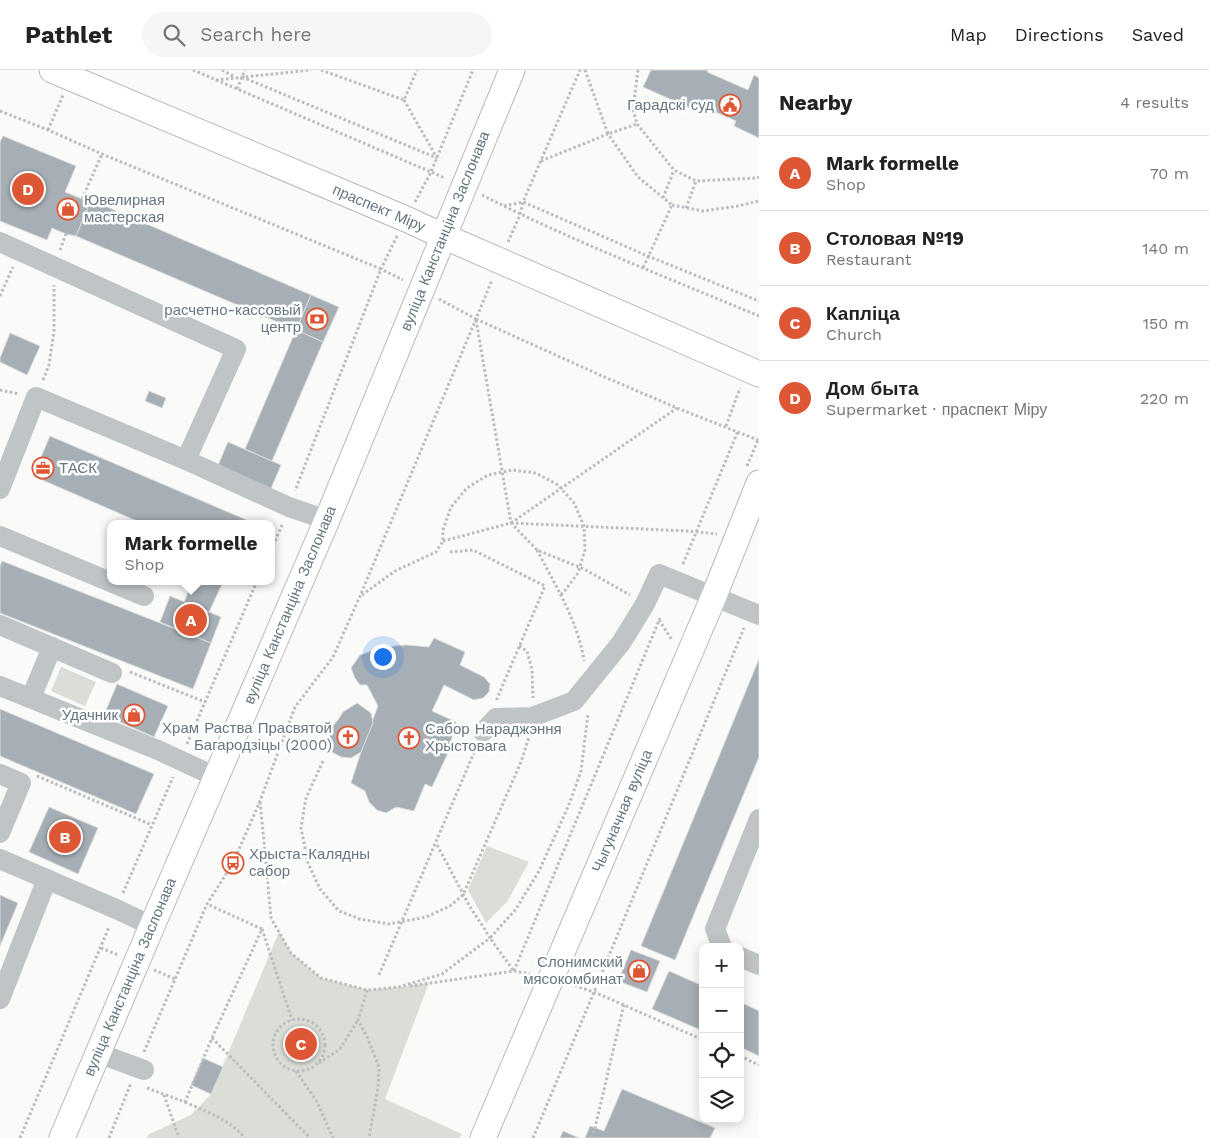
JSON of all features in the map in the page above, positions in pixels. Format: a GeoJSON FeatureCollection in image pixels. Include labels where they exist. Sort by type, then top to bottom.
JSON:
{"type":"FeatureCollection","features":[{"type":"Feature","properties":{"kind":"main road","name":"вуліца Канстанціна Заслонава"},"geometry":{"type":"LineString","coordinates":[[62,1138],[327,520],[512,70]]}},
{"type":"Feature","properties":{"kind":"main road","name":"праспект Міру"},"geometry":{"type":"LineString","coordinates":[[61,74],[397,215],[759,374]]}},
{"type":"Feature","properties":{"kind":"main road","name":"Чыгуначная вуліца"},"geometry":{"type":"LineString","coordinates":[[483,1138],[714,596],[759,483]]}},
{"type":"Feature","properties":{"kind":"lane"},"geometry":{"type":"LineString","coordinates":[[0,242],[236,348],[186,460]]}},
{"type":"Feature","properties":{"kind":"lane"},"geometry":{"type":"LineString","coordinates":[[0,489],[36,397],[186,460],[289,507],[327,520]]}},
{"type":"Feature","properties":{"kind":"lane"},"geometry":{"type":"LineString","coordinates":[[0,536],[107,581]]}},
{"type":"Feature","properties":{"kind":"lane"},"geometry":{"type":"LineString","coordinates":[[483,732],[496,718],[532,717],[574,701],[621,643],[659,574],[755,614]]}},
{"type":"Feature","properties":{"kind":"lane"},"geometry":{"type":"LineString","coordinates":[[118,585],[144,596]]}},
{"type":"Feature","properties":{"kind":"lane"},"geometry":{"type":"LineString","coordinates":[[0,625],[112,673]]}},
{"type":"Feature","properties":{"kind":"lane"},"geometry":{"type":"LineString","coordinates":[[31,698],[52,647]]}},
{"type":"Feature","properties":{"kind":"lane"},"geometry":{"type":"LineString","coordinates":[[0,686],[149,746],[216,777]]}},
{"type":"Feature","properties":{"kind":"lane"},"geometry":{"type":"LineString","coordinates":[[0,774],[21,783],[0,832]]}},
{"type":"Feature","properties":{"kind":"lane"},"geometry":{"type":"LineString","coordinates":[[720,943],[715,929],[759,819]]}},
{"type":"Feature","properties":{"kind":"lane"},"geometry":{"type":"LineString","coordinates":[[0,859],[152,926]]}},
{"type":"Feature","properties":{"kind":"lane"},"geometry":{"type":"LineString","coordinates":[[0,999],[47,879]]}},
{"type":"Feature","properties":{"kind":"lane"},"geometry":{"type":"LineString","coordinates":[[744,959],[759,965]]}},
{"type":"Feature","properties":{"kind":"lane"},"geometry":{"type":"LineString","coordinates":[[98,1053],[138,1073]]}},
{"type":"Feature","properties":{"kind":"path"},"geometry":{"type":"LineString","coordinates":[[193,70],[431,172],[473,70]]}},
{"type":"Feature","properties":{"kind":"path"},"geometry":{"type":"LineString","coordinates":[[222,70],[236,78]]}},
{"type":"Feature","properties":{"kind":"path"},"geometry":{"type":"LineString","coordinates":[[237,89],[245,70]]}},
{"type":"Feature","properties":{"kind":"path"},"geometry":{"type":"LineString","coordinates":[[215,80],[311,70]]}},
{"type":"Feature","properties":{"kind":"path"},"geometry":{"type":"LineString","coordinates":[[321,70],[404,100],[438,158]]}},
{"type":"Feature","properties":{"kind":"path"},"geometry":{"type":"LineString","coordinates":[[404,100],[418,70]]}},
{"type":"Feature","properties":{"kind":"path"},"geometry":{"type":"LineString","coordinates":[[580,70],[523,202],[520,214],[759,316]]}},
{"type":"Feature","properties":{"kind":"path"},"geometry":{"type":"LineString","coordinates":[[585,70],[608,134],[638,177],[672,205],[702,211],[759,201]]}},
{"type":"Feature","properties":{"kind":"path"},"geometry":{"type":"LineString","coordinates":[[638,70],[633,109],[637,124],[674,170],[696,181],[758,177],[759,183]]}},
{"type":"Feature","properties":{"kind":"path"},"geometry":{"type":"LineString","coordinates":[[48,130],[61,74]]}},
{"type":"Feature","properties":{"kind":"path"},"geometry":{"type":"LineString","coordinates":[[242,77],[438,158]]}},
{"type":"Feature","properties":{"kind":"path"},"geometry":{"type":"LineString","coordinates":[[0,111],[381,269],[275,540]]}},
{"type":"Feature","properties":{"kind":"path"},"geometry":{"type":"LineString","coordinates":[[541,161],[637,124]]}},
{"type":"Feature","properties":{"kind":"path"},"geometry":{"type":"LineString","coordinates":[[82,199],[102,154]]}},
{"type":"Feature","properties":{"kind":"path"},"geometry":{"type":"LineString","coordinates":[[663,198],[674,170]]}},
{"type":"Feature","properties":{"kind":"path"},"geometry":{"type":"LineString","coordinates":[[686,208],[696,181]]}},
{"type":"Feature","properties":{"kind":"path"},"geometry":{"type":"LineString","coordinates":[[503,206],[523,202],[759,301]]}},
{"type":"Feature","properties":{"kind":"path"},"geometry":{"type":"LineString","coordinates":[[643,268],[672,205]]}},
{"type":"Feature","properties":{"kind":"path"},"geometry":{"type":"LineString","coordinates":[[0,296],[20,250]]}},
{"type":"Feature","properties":{"kind":"path"},"geometry":{"type":"LineString","coordinates":[[36,397],[49,365],[54,331],[53,266]]}},
{"type":"Feature","properties":{"kind":"path"},"geometry":{"type":"LineString","coordinates":[[476,319],[677,408],[759,440]]}},
{"type":"Feature","properties":{"kind":"path"},"geometry":{"type":"LineString","coordinates":[[399,987],[442,974],[490,938],[516,909],[539,871],[570,802],[581,771],[589,708],[583,655],[566,607],[537,550],[511,523],[476,319]]}},
{"type":"Feature","properties":{"kind":"path"},"geometry":{"type":"LineString","coordinates":[[109,1138],[138,1073],[207,904],[233,863],[260,801],[295,707],[333,657],[476,319]]}},
{"type":"Feature","properties":{"kind":"path"},"geometry":{"type":"LineString","coordinates":[[511,523],[677,408]]}},
{"type":"Feature","properties":{"kind":"path"},"geometry":{"type":"LineString","coordinates":[[675,581],[738,431]]}},
{"type":"Feature","properties":{"kind":"path"},"geometry":{"type":"LineString","coordinates":[[360,596],[395,571],[436,552],[443,541],[443,530],[451,507],[467,488],[488,475],[512,470],[536,473],[558,484],[574,502],[584,526],[585,550],[578,573],[560,595]]}},
{"type":"Feature","properties":{"kind":"path"},"geometry":{"type":"LineString","coordinates":[[443,541],[511,523],[718,534]]}},
{"type":"Feature","properties":{"kind":"path"},"geometry":{"type":"LineString","coordinates":[[537,550],[584,569]]}},
{"type":"Feature","properties":{"kind":"path"},"geometry":{"type":"LineString","coordinates":[[20,1138],[255,585]]}},
{"type":"Feature","properties":{"kind":"path"},"geometry":{"type":"LineString","coordinates":[[514,971],[662,612]]}},
{"type":"Feature","properties":{"kind":"path"},"geometry":{"type":"LineString","coordinates":[[532,1138],[755,614]]}},
{"type":"Feature","properties":{"kind":"path"},"geometry":{"type":"LineString","coordinates":[[323,762],[306,798],[301,828],[308,863],[320,889],[338,911],[360,919],[389,924],[426,917],[450,906],[463,895],[521,762],[532,727],[532,670],[527,651],[519,646]]}},
{"type":"Feature","properties":{"kind":"path"},"geometry":{"type":"LineString","coordinates":[[36,775],[152,825]]}},
{"type":"Feature","properties":{"kind":"path"},"geometry":{"type":"LineString","coordinates":[[260,801],[271,918],[291,953],[321,978],[367,990],[514,971]]}},
{"type":"Feature","properties":{"kind":"path"},"geometry":{"type":"LineString","coordinates":[[436,843],[470,907],[514,971]]}},
{"type":"Feature","properties":{"kind":"path"},"geometry":{"type":"LineString","coordinates":[[207,904],[262,929],[292,1020]]}},
{"type":"Feature","properties":{"kind":"path"},"geometry":{"type":"LineString","coordinates":[[185,1102],[262,929]]}},
{"type":"Feature","properties":{"kind":"path"},"geometry":{"type":"LineString","coordinates":[[313,1067],[324,1054],[325,1045],[324,1036],[313,1023],[305,1020],[292,1020],[281,1026],[276,1032],[273,1040],[273,1049],[281,1064],[296,1071],[313,1067],[340,1049],[358,1020],[367,990]]}},
{"type":"Feature","properties":{"kind":"path"},"geometry":{"type":"LineString","coordinates":[[594,992],[699,1038]]}},
{"type":"Feature","properties":{"kind":"path"},"geometry":{"type":"LineString","coordinates":[[591,1138],[624,1004]]}},
{"type":"Feature","properties":{"kind":"path"},"geometry":{"type":"LineString","coordinates":[[358,1020],[379,1067],[378,1088],[369,1138]]}},
{"type":"Feature","properties":{"kind":"path"},"geometry":{"type":"LineString","coordinates":[[212,1038],[310,1138]]}},
{"type":"Feature","properties":{"kind":"path"},"geometry":{"type":"LineString","coordinates":[[744,1058],[759,1064]]}},
{"type":"Feature","properties":{"kind":"path"},"geometry":{"type":"LineString","coordinates":[[296,1071],[317,1102],[333,1138]]}},
{"type":"Feature","properties":{"kind":"path"},"geometry":{"type":"LineString","coordinates":[[138,1073],[163,1095],[209,1112],[232,1125],[245,1138]]}},
{"type":"Feature","properties":{"kind":"path"},"geometry":{"type":"LineString","coordinates":[[163,1095],[179,1138]]}},
{"type":"Feature","properties":{"kind":"shaded area"},"geometry":{"type":"Polygon","coordinates":[[[61,667],[96,682],[85,706],[51,691],[61,667]]]}},
{"type":"Feature","properties":{"kind":"shaded area"},"geometry":{"type":"Polygon","coordinates":[[[487,846],[529,862],[507,902],[486,923],[468,890],[487,846]]]}},
{"type":"Feature","properties":{"kind":"shaded area"},"geometry":{"type":"Polygon","coordinates":[[[279,932],[291,953],[321,978],[367,990],[429,983],[385,1099],[462,1134],[460,1138],[147,1138],[149,1134],[191,1115],[211,1094],[279,932]]]}},
{"type":"Feature","properties":{"kind":"building","name":"Гарадскі суд"},"geometry":{"type":"Polygon","coordinates":[[[651,70],[708,70],[707,72],[748,90],[754,75],[759,78],[759,138],[734,126],[736,121],[693,102],[690,108],[643,87],[651,70]]]}},
{"type":"Feature","properties":{"kind":"building"},"geometry":{"type":"Polygon","coordinates":[[[3,136],[76,166],[65,192],[82,199],[91,200],[76,236],[52,228],[47,240],[0,221],[0,142],[3,136]]]}},
{"type":"Feature","properties":{"kind":"building"},"geometry":{"type":"Polygon","coordinates":[[[91,200],[311,295],[296,330],[76,236],[91,200]]]}},
{"type":"Feature","properties":{"kind":"building","name":"расчетно-кассовый центр"},"geometry":{"type":"Polygon","coordinates":[[[311,295],[339,307],[323,342],[296,330],[311,295]]]}},
{"type":"Feature","properties":{"kind":"building"},"geometry":{"type":"Polygon","coordinates":[[[296,330],[323,342],[272,461],[245,449],[296,330]]]}},
{"type":"Feature","properties":{"kind":"building"},"geometry":{"type":"Polygon","coordinates":[[[10,333],[40,346],[27,375],[0,362],[10,333]]]}},
{"type":"Feature","properties":{"kind":"building"},"geometry":{"type":"Polygon","coordinates":[[[149,391],[166,398],[162,408],[145,401],[149,391]]]}},
{"type":"Feature","properties":{"kind":"building"},"geometry":{"type":"Polygon","coordinates":[[[50,436],[247,520],[135,520],[33,476],[50,436]]]}},
{"type":"Feature","properties":{"kind":"building"},"geometry":{"type":"Polygon","coordinates":[[[228,442],[281,465],[269,493],[216,470],[228,442]]]}},
{"type":"Feature","properties":{"kind":"building"},"geometry":{"type":"Polygon","coordinates":[[[2,561],[211,643],[193,689],[0,613],[0,566],[2,561]]]}},
{"type":"Feature","properties":{"kind":"building"},"geometry":{"type":"Polygon","coordinates":[[[191,585],[222,585],[209,612],[184,602],[191,585]]]}},
{"type":"Feature","properties":{"kind":"building"},"geometry":{"type":"Polygon","coordinates":[[[170,596],[221,617],[211,643],[160,622],[170,596]]]}},
{"type":"Feature","properties":{"kind":"building","name":"Сабор Нараджэння Хрыстовага"},"geometry":{"type":"Polygon","coordinates":[[[434,638],[465,652],[460,665],[484,677],[490,684],[489,692],[483,698],[474,700],[444,685],[432,711],[456,722],[447,755],[432,787],[425,784],[414,811],[396,807],[386,813],[377,810],[369,802],[365,791],[351,783],[378,706],[367,685],[360,685],[351,668],[360,655],[383,647],[406,645],[429,647],[434,638]]]}},
{"type":"Feature","properties":{"kind":"building"},"geometry":{"type":"Polygon","coordinates":[[[759,659],[759,757],[675,960],[641,946],[759,659]]]}},
{"type":"Feature","properties":{"kind":"building"},"geometry":{"type":"Polygon","coordinates":[[[117,684],[168,706],[154,737],[104,715],[117,684]]]}},
{"type":"Feature","properties":{"kind":"building","name":"Храм Раства Прасвятой Багародзіцы (2000)"},"geometry":{"type":"Polygon","coordinates":[[[357,703],[371,713],[373,723],[361,752],[351,758],[341,757],[332,752],[328,745],[330,729],[343,712],[357,703]]]}},
{"type":"Feature","properties":{"kind":"building"},"geometry":{"type":"Polygon","coordinates":[[[0,709],[154,774],[136,814],[0,756],[0,709]]]}},
{"type":"Feature","properties":{"kind":"building"},"geometry":{"type":"Polygon","coordinates":[[[49,807],[98,828],[78,874],[29,852],[49,807]]]}},
{"type":"Feature","properties":{"kind":"building"},"geometry":{"type":"Polygon","coordinates":[[[0,895],[18,903],[0,946],[0,895]]]}},
{"type":"Feature","properties":{"kind":"building","name":"Слонимский мясокомбинат"},"geometry":{"type":"Polygon","coordinates":[[[631,950],[660,961],[647,992],[618,981],[631,950]]]}},
{"type":"Feature","properties":{"kind":"building"},"geometry":{"type":"Polygon","coordinates":[[[669,971],[699,984],[699,1029],[652,1009],[669,971]]]}},
{"type":"Feature","properties":{"kind":"building"},"geometry":{"type":"Polygon","coordinates":[[[744,1004],[759,1011],[759,1056],[744,1049],[744,1004]]]}},
{"type":"Feature","properties":{"kind":"building"},"geometry":{"type":"Polygon","coordinates":[[[297,1034],[305,1034],[311,1040],[311,1048],[305,1054],[297,1054],[291,1048],[291,1040],[297,1034]]]}},
{"type":"Feature","properties":{"kind":"building"},"geometry":{"type":"Polygon","coordinates":[[[203,1058],[223,1067],[211,1094],[191,1085],[203,1058]]]}},
{"type":"Feature","properties":{"kind":"building"},"geometry":{"type":"Polygon","coordinates":[[[622,1089],[699,1121],[699,1123],[715,1128],[710,1138],[585,1138],[590,1126],[604,1131],[622,1089]]]}},
{"type":"Feature","properties":{"kind":"building"},"geometry":{"type":"Polygon","coordinates":[[[563,1131],[579,1138],[560,1138],[563,1131]]]}},
{"type":"Feature","properties":{"kind":"place","name":"Гарадскі суд"},"geometry":{"type":"Point","coordinates":[730,105]}},
{"type":"Feature","properties":{"kind":"place","name":"Дом быта"},"geometry":{"type":"Point","coordinates":[28,189]}},
{"type":"Feature","properties":{"kind":"place","name":"Ювелирная мастерская"},"geometry":{"type":"Point","coordinates":[68,209]}},
{"type":"Feature","properties":{"kind":"place","name":"расчетно-кассовый центр"},"geometry":{"type":"Point","coordinates":[317,319]}},
{"type":"Feature","properties":{"kind":"place","name":"ТАСК"},"geometry":{"type":"Point","coordinates":[43,468]}},
{"type":"Feature","properties":{"kind":"place","name":"Mark formelle"},"geometry":{"type":"Point","coordinates":[191,620]}},
{"type":"Feature","properties":{"kind":"place","name":"Удачник"},"geometry":{"type":"Point","coordinates":[134,715]}},
{"type":"Feature","properties":{"kind":"place","name":"Храм Раства Прасвятой Багародзіцы (2000)"},"geometry":{"type":"Point","coordinates":[348,737]}},
{"type":"Feature","properties":{"kind":"place","name":"Сабор Нараджэння Хрыстовага"},"geometry":{"type":"Point","coordinates":[409,738]}},
{"type":"Feature","properties":{"kind":"place","name":"Столовая №19"},"geometry":{"type":"Point","coordinates":[65,837]}},
{"type":"Feature","properties":{"kind":"place","name":"Хрыста-Калядны сабор"},"geometry":{"type":"Point","coordinates":[233,863]}},
{"type":"Feature","properties":{"kind":"place","name":"Слонимский мясокомбинат"},"geometry":{"type":"Point","coordinates":[639,971]}},
{"type":"Feature","properties":{"kind":"place","name":"Капліца"},"geometry":{"type":"Point","coordinates":[301,1044]}}]}
